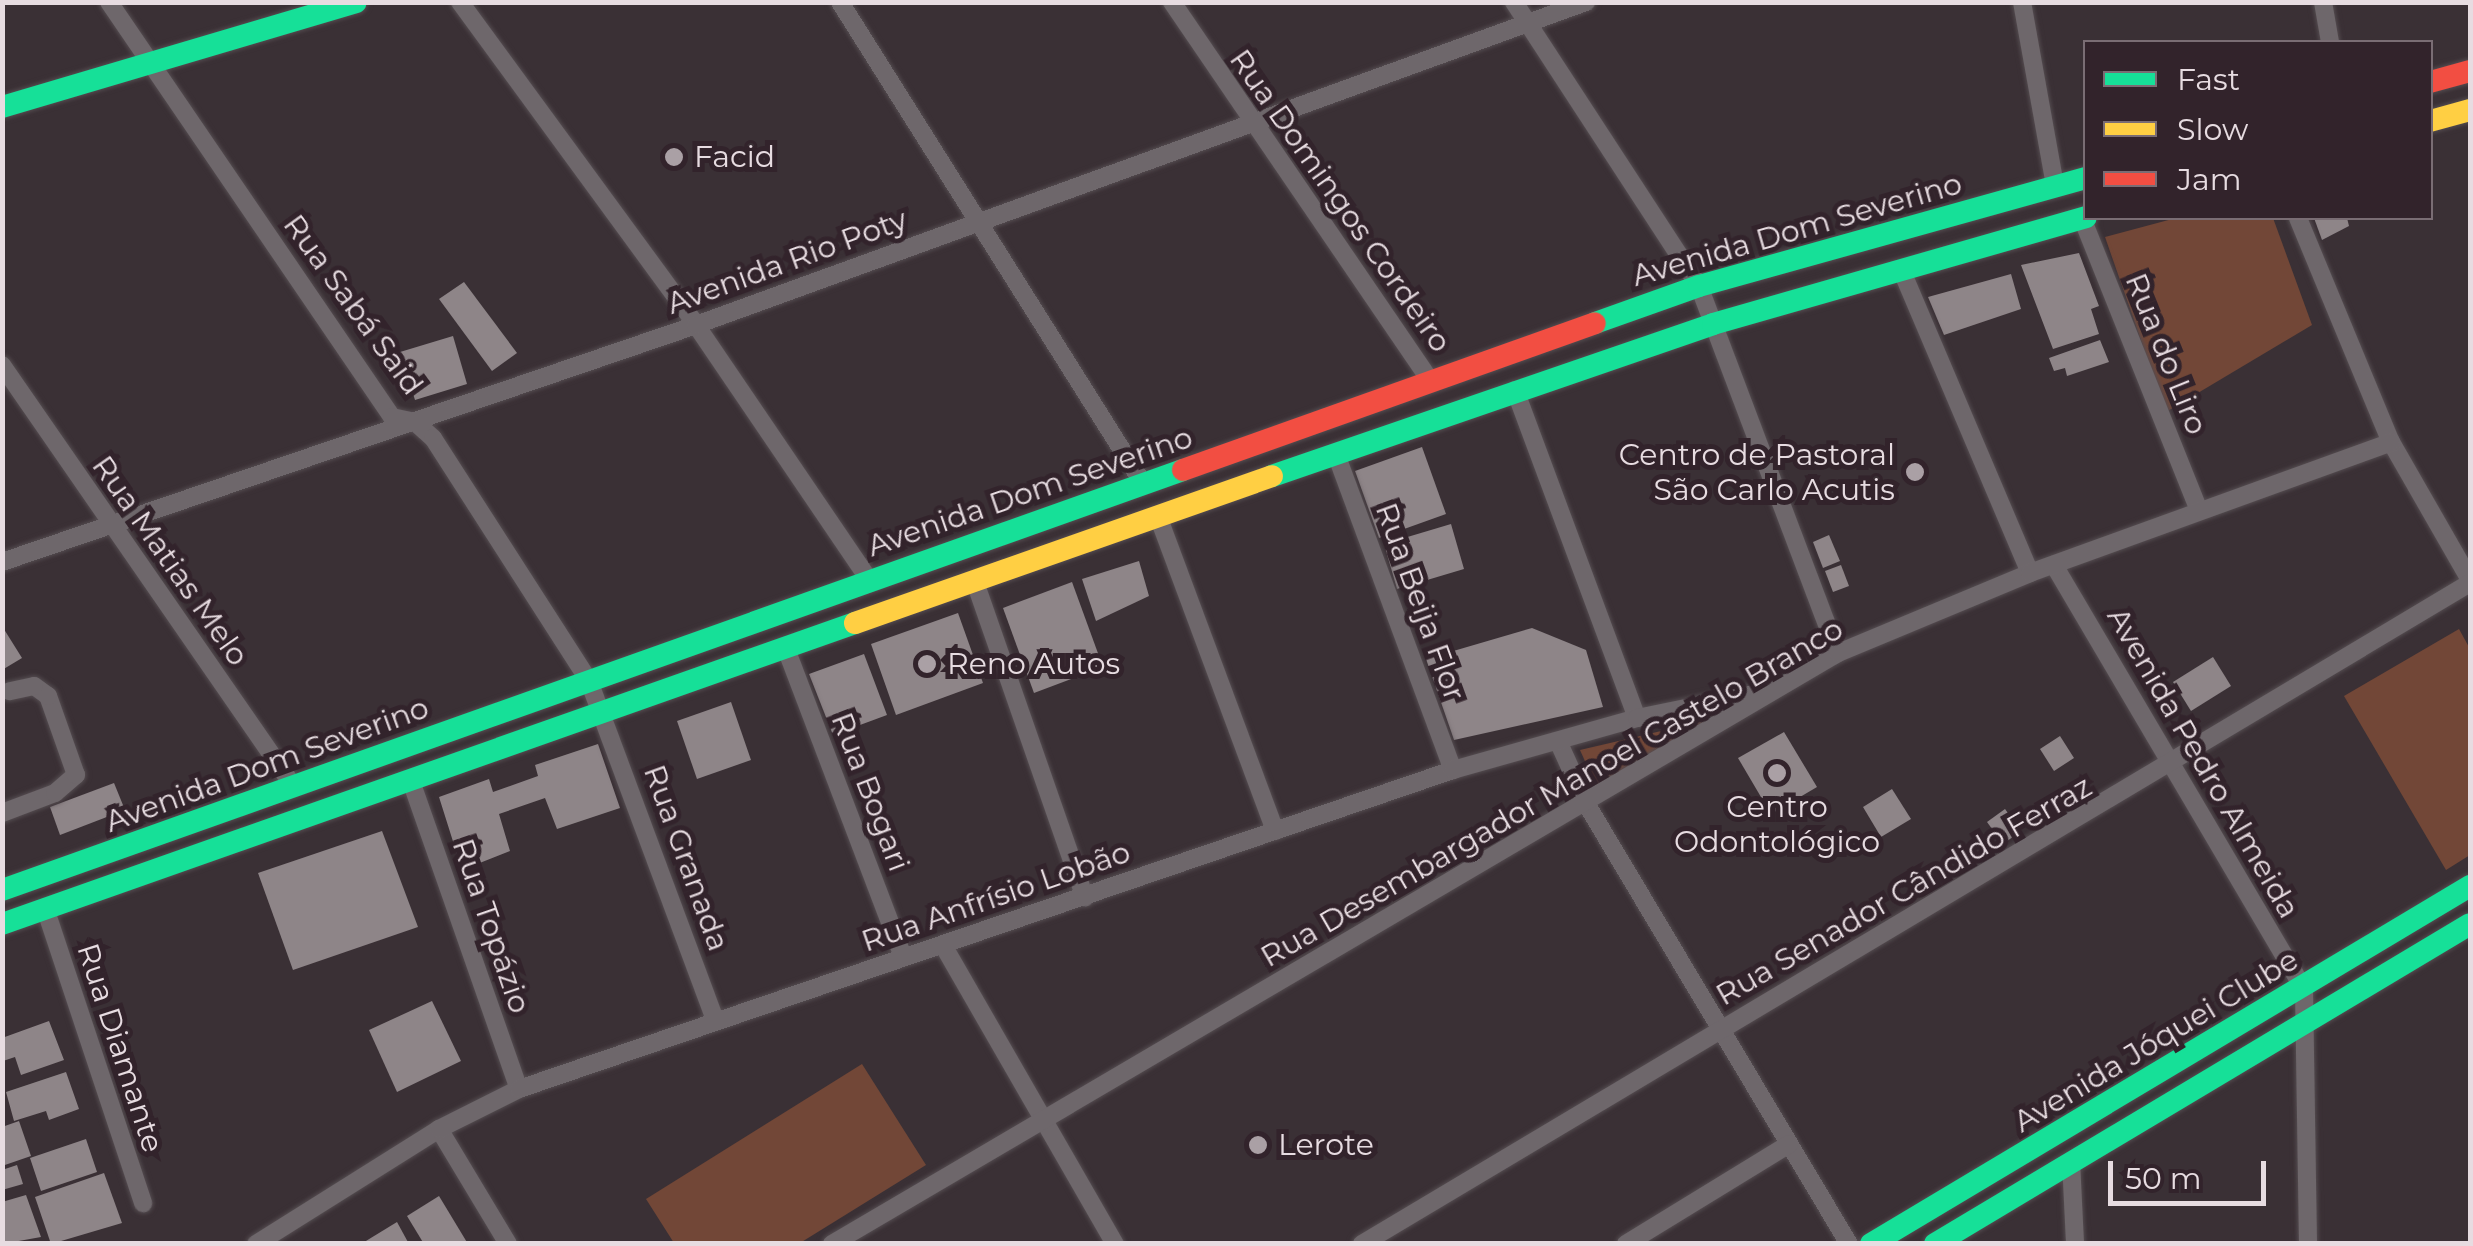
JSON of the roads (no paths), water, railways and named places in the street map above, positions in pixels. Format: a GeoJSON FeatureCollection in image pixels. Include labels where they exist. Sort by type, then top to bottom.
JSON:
{"type":"FeatureCollection","features":[{"type":"Feature","properties":{"kind":"main road"},"geometry":{"type":"LineString","coordinates":[[2,107],[356,2]]}},
{"type":"Feature","properties":{"kind":"main road"},"geometry":{"type":"LineString","coordinates":[[2433,81],[2470,71]]}},
{"type":"Feature","properties":{"kind":"main road"},"geometry":{"type":"LineString","coordinates":[[2433,120],[2470,110]]}},
{"type":"Feature","properties":{"kind":"main road","name":"Avenida Dom Severino"},"geometry":{"type":"LineString","coordinates":[[2,890],[1699,286],[2083,179]]}},
{"type":"Feature","properties":{"kind":"main road","name":"Avenida Dom Severino"},"geometry":{"type":"LineString","coordinates":[[2,924],[1515,390],[1713,324],[2083,217]]}},
{"type":"Feature","properties":{"kind":"main road","name":"Avenida Jóquei Clube"},"geometry":{"type":"LineString","coordinates":[[1871,1244],[2304,989],[2470,886]]}},
{"type":"Feature","properties":{"kind":"main road","name":"Avenida Jóquei Clube"},"geometry":{"type":"LineString","coordinates":[[1934,1244],[2470,924]]}},
{"type":"Feature","properties":{"kind":"street","name":"Rua Sabá Said"},"geometry":{"type":"LineString","coordinates":[[109,2],[392,417],[415,422],[433,438],[589,681],[605,714]]}},
{"type":"Feature","properties":{"kind":"street"},"geometry":{"type":"LineString","coordinates":[[460,2],[696,325],[869,580]]}},
{"type":"Feature","properties":{"kind":"street"},"geometry":{"type":"LineString","coordinates":[[840,2],[975,223],[1144,486]]}},
{"type":"Feature","properties":{"kind":"street","name":"Rua Domingos Cordeiro"},"geometry":{"type":"LineString","coordinates":[[1172,2],[1250,122],[1431,381]]}},
{"type":"Feature","properties":{"kind":"street"},"geometry":{"type":"LineString","coordinates":[[1514,2],[1699,286],[1838,653]]}},
{"type":"Feature","properties":{"kind":"street","name":"Avenida Rio Poty"},"geometry":{"type":"LineString","coordinates":[[2,562],[696,325],[1586,2]]}},
{"type":"Feature","properties":{"kind":"street"},"geometry":{"type":"LineString","coordinates":[[2022,2],[2056,186]]}},
{"type":"Feature","properties":{"kind":"street"},"geometry":{"type":"LineString","coordinates":[[2323,2],[2330,40]]}},
{"type":"Feature","properties":{"kind":"street","name":"Rua do Liro"},"geometry":{"type":"LineString","coordinates":[[2085,220],[2199,511]]}},
{"type":"Feature","properties":{"kind":"street"},"geometry":{"type":"LineString","coordinates":[[2299,220],[2391,442],[2470,581]]}},
{"type":"Feature","properties":{"kind":"street"},"geometry":{"type":"LineString","coordinates":[[1901,269],[2030,573]]}},
{"type":"Feature","properties":{"kind":"street","name":"Rua Matias Melo"},"geometry":{"type":"LineString","coordinates":[[2,365],[294,788]]}},
{"type":"Feature","properties":{"kind":"street"},"geometry":{"type":"LineString","coordinates":[[1515,390],[1637,718]]}},
{"type":"Feature","properties":{"kind":"street","name":"Rua Desembargador Manoel Castelo Branco"},"geometry":{"type":"LineString","coordinates":[[832,1244],[1789,687],[1838,653],[2030,573],[2391,442]]}},
{"type":"Feature","properties":{"kind":"street","name":"Rua Beija Flor"},"geometry":{"type":"LineString","coordinates":[[1336,454],[1453,770]]}},
{"type":"Feature","properties":{"kind":"street"},"geometry":{"type":"LineString","coordinates":[[1158,516],[1275,831]]}},
{"type":"Feature","properties":{"kind":"street","name":"Avenida Pedro Almeida"},"geometry":{"type":"LineString","coordinates":[[2054,565],[2304,989]]}},
{"type":"Feature","properties":{"kind":"street","name":"Rua Senador Cândido Ferraz"},"geometry":{"type":"LineString","coordinates":[[1362,1244],[2172,766],[2470,581]]}},
{"type":"Feature","properties":{"kind":"street"},"geometry":{"type":"LineString","coordinates":[[975,582],[1085,897]]}},
{"type":"Feature","properties":{"kind":"street","name":"Rua Bogari"},"geometry":{"type":"LineString","coordinates":[[785,646],[904,957]]}},
{"type":"Feature","properties":{"kind":"street"},"geometry":{"type":"LineString","coordinates":[[2,813],[54,793],[76,775],[48,696],[34,686],[10,691]]}},
{"type":"Feature","properties":{"kind":"street","name":"Rua Anfrísio Lobão"},"geometry":{"type":"LineString","coordinates":[[256,1244],[439,1129],[518,1089],[1453,770],[1637,718],[1789,687]]}},
{"type":"Feature","properties":{"kind":"street","name":"Rua Granada"},"geometry":{"type":"LineString","coordinates":[[605,714],[714,1020]]}},
{"type":"Feature","properties":{"kind":"street"},"geometry":{"type":"LineString","coordinates":[[1558,741],[1587,805],[1848,1244]]}},
{"type":"Feature","properties":{"kind":"street","name":"Rua Topázio"},"geometry":{"type":"LineString","coordinates":[[411,782],[518,1089]]}},
{"type":"Feature","properties":{"kind":"street","name":"Rua Diamante"},"geometry":{"type":"LineString","coordinates":[[46,911],[143,1203]]}},
{"type":"Feature","properties":{"kind":"street"},"geometry":{"type":"LineString","coordinates":[[943,944],[1115,1244]]}},
{"type":"Feature","properties":{"kind":"street"},"geometry":{"type":"LineString","coordinates":[[2304,989],[2301,1026],[2308,1244]]}},
{"type":"Feature","properties":{"kind":"street"},"geometry":{"type":"LineString","coordinates":[[439,1129],[508,1244]]}},
{"type":"Feature","properties":{"kind":"street"},"geometry":{"type":"LineString","coordinates":[[1626,1244],[1789,1144]]}},
{"type":"Feature","properties":{"kind":"street"},"geometry":{"type":"LineString","coordinates":[[2071,1161],[2075,1244]]}},
{"type":"Feature","properties":{"kind":"place","name":"Facid"},"geometry":{"type":"Point","coordinates":[674,157]}},
{"type":"Feature","properties":{"kind":"place","name":"Centro de Pastoral São Carlo Acutis"},"geometry":{"type":"Point","coordinates":[1915,472]}},
{"type":"Feature","properties":{"kind":"place","name":"Reno Autos"},"geometry":{"type":"Point","coordinates":[927,664]}},
{"type":"Feature","properties":{"kind":"place","name":"Centro Odontológico"},"geometry":{"type":"Point","coordinates":[1777,773]}},
{"type":"Feature","properties":{"kind":"place","name":"Lerote"},"geometry":{"type":"Point","coordinates":[1258,1145]}}]}
